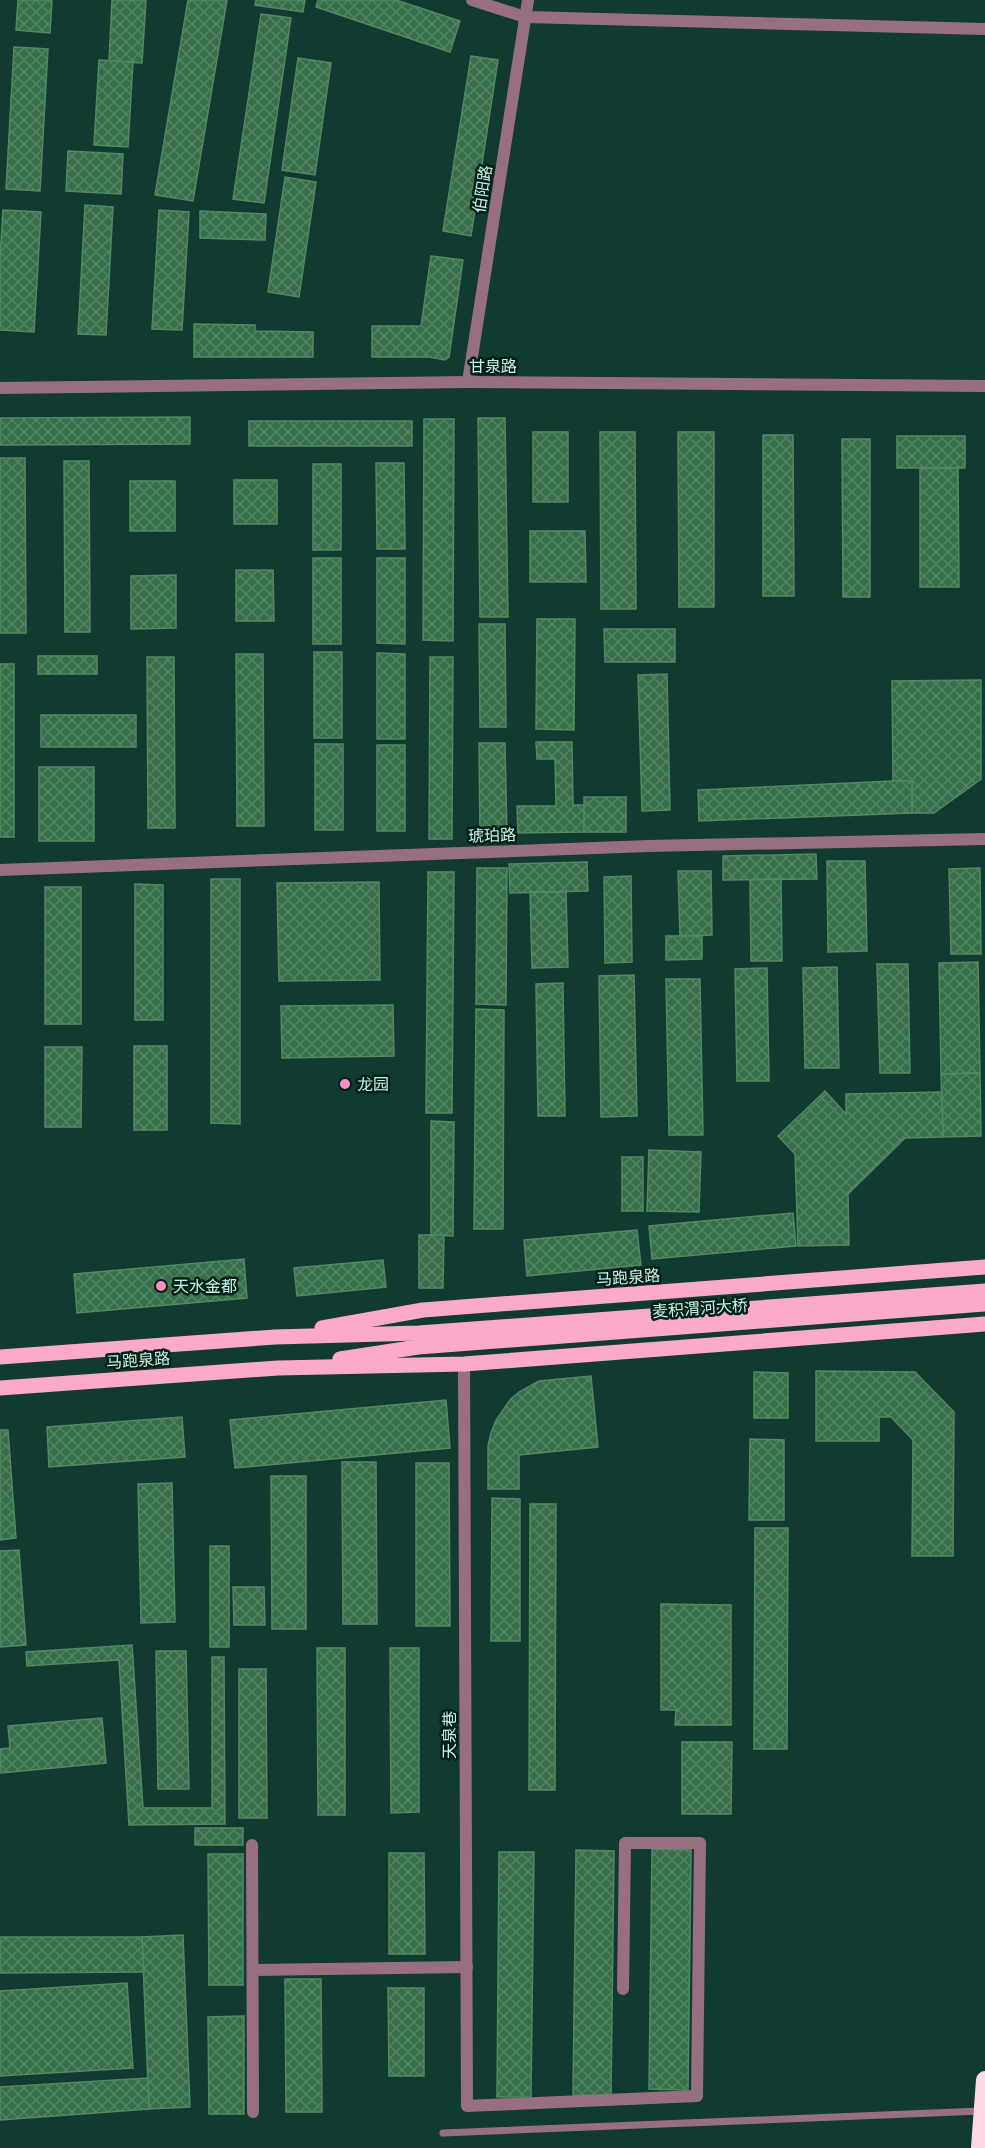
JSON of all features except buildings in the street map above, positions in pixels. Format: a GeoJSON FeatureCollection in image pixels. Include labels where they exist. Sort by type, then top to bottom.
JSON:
{"type":"FeatureCollection","features":[{"type":"Feature","properties":{"kind":"highway"},"geometry":{"type":"LineString","coordinates":[[980,2148],[985,2080]]}},
{"type":"Feature","properties":{"kind":"main road","name":"马跑泉路"},"geometry":{"type":"LineString","coordinates":[[275,1337],[423,1310],[985,1267]]}},
{"type":"Feature","properties":{"kind":"main road","name":"麦积渭河大桥"},"geometry":{"type":"LineString","coordinates":[[419,1340],[985,1292]]}},
{"type":"Feature","properties":{"kind":"main road","name":"麦积渭河大桥"},"geometry":{"type":"LineString","coordinates":[[419,1340],[985,1304]]}},
{"type":"Feature","properties":{"kind":"main road","name":"马跑泉路"},"geometry":{"type":"LineString","coordinates":[[0,1388],[278,1368],[464,1364],[985,1324]]}},
{"type":"Feature","properties":{"kind":"main road","name":"马跑泉路"},"geometry":{"type":"LineString","coordinates":[[0,1357],[275,1337],[419,1340]]}},
{"type":"Feature","properties":{"kind":"main road","name":"马跑泉路"},"geometry":{"type":"LineString","coordinates":[[278,1368],[419,1340]]}},
{"type":"Feature","properties":{"kind":"street"},"geometry":{"type":"LineString","coordinates":[[472,0],[525,17],[985,29]]}},
{"type":"Feature","properties":{"kind":"street","name":"伯阳路"},"geometry":{"type":"LineString","coordinates":[[468,382],[528,0]]}},
{"type":"Feature","properties":{"kind":"street","name":"甘泉路"},"geometry":{"type":"LineString","coordinates":[[0,388],[468,382],[985,386]]}},
{"type":"Feature","properties":{"kind":"street","name":"琥珀路"},"geometry":{"type":"LineString","coordinates":[[0,870],[649,846],[985,839]]}},
{"type":"Feature","properties":{"kind":"street","name":"天泉巷"},"geometry":{"type":"LineString","coordinates":[[464,1364],[467,2106],[697,2096],[700,1843],[625,1843],[624,1989]]}},
{"type":"Feature","properties":{"kind":"street"},"geometry":{"type":"LineString","coordinates":[[252,1845],[253,2112]]}},
{"type":"Feature","properties":{"kind":"street"},"geometry":{"type":"LineString","coordinates":[[253,1970],[466,1967]]}},
{"type":"Feature","properties":{"kind":"lane"},"geometry":{"type":"LineString","coordinates":[[443,2133],[983,2111]]}},
{"type":"Feature","properties":{"kind":"place","name":"龙园"},"geometry":{"type":"Point","coordinates":[345,1084]}},
{"type":"Feature","properties":{"kind":"place","name":"天水金都"},"geometry":{"type":"Point","coordinates":[161,1286]}}]}
